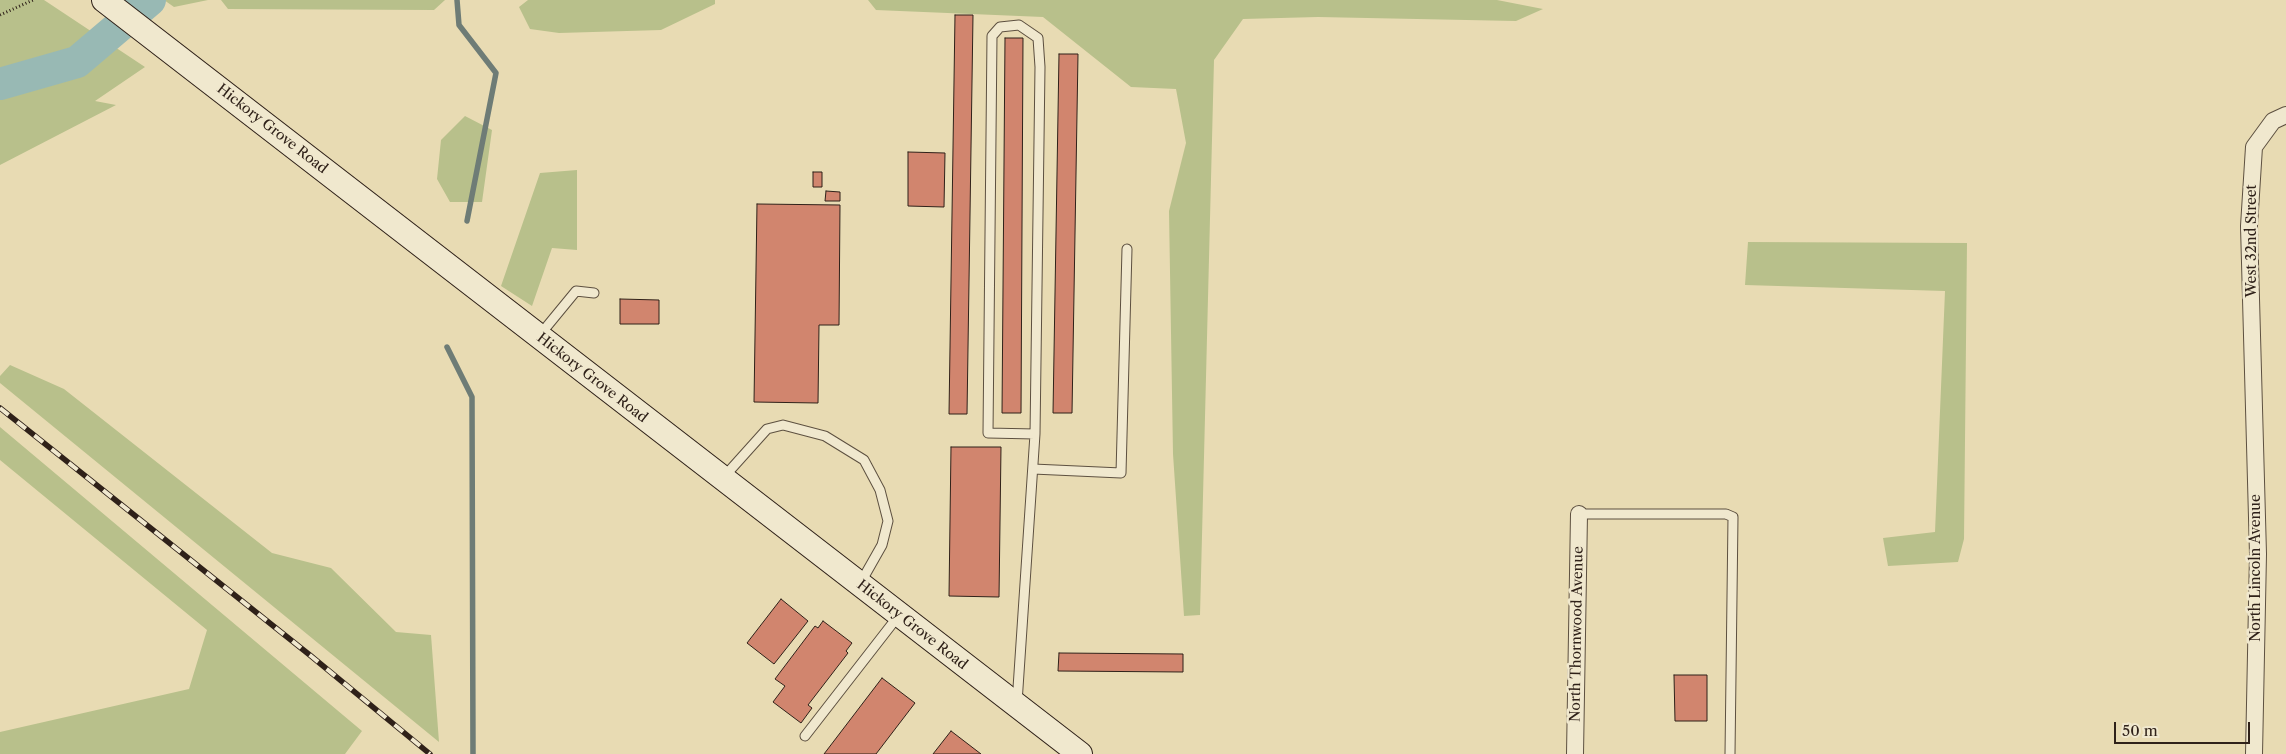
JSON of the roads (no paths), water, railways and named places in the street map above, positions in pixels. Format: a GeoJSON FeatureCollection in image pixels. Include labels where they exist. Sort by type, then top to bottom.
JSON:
{"type":"FeatureCollection","features":[{"type":"Feature","properties":{"kind":"main road","name":"Hickory Grove Road"},"geometry":{"type":"LineString","coordinates":[[104,0],[1080,754]]}},
{"type":"Feature","properties":{"kind":"street","name":"West 32nd Street"},"geometry":{"type":"LineString","coordinates":[[2253,382],[2249,226],[2254,147],[2273,122],[2286,115]]}},
{"type":"Feature","properties":{"kind":"street","name":"North Lincoln Avenue"},"geometry":{"type":"LineString","coordinates":[[2253,382],[2258,554],[2254,754]]}},
{"type":"Feature","properties":{"kind":"street","name":"North Thornwood Avenue"},"geometry":{"type":"LineString","coordinates":[[1575,754],[1579,514]]}},
{"type":"Feature","properties":{"kind":"lane"},"geometry":{"type":"LineString","coordinates":[[1017,706],[1035,434],[1040,66],[1038,38],[1019,25],[1000,27],[992,36],[988,433],[1035,434]]}},
{"type":"Feature","properties":{"kind":"lane"},"geometry":{"type":"LineString","coordinates":[[1033,469],[1121,473],[1127,249]]}},
{"type":"Feature","properties":{"kind":"lane"},"geometry":{"type":"LineString","coordinates":[[539,337],[576,291],[594,294]]}},
{"type":"Feature","properties":{"kind":"lane"},"geometry":{"type":"LineString","coordinates":[[722,478],[767,429],[783,425],[826,436],[864,460],[880,490],[888,521],[882,545],[860,585]]}},
{"type":"Feature","properties":{"kind":"lane"},"geometry":{"type":"LineString","coordinates":[[1579,514],[1726,514],[1734,517],[1730,754]]}},
{"type":"Feature","properties":{"kind":"lane"},"geometry":{"type":"LineString","coordinates":[[805,736],[899,615]]}},
{"type":"Feature","properties":{"kind":"waterway"},"geometry":{"type":"LineString","coordinates":[[0,84],[77,62],[150,0]]}},
{"type":"Feature","properties":{"kind":"waterway"},"geometry":{"type":"LineString","coordinates":[[457,0],[459,25],[496,73],[467,221]]}},
{"type":"Feature","properties":{"kind":"waterway"},"geometry":{"type":"LineString","coordinates":[[447,347],[472,397],[473,754]]}},
{"type":"Feature","properties":{"kind":"railway"},"geometry":{"type":"LineString","coordinates":[[0,408],[311,656],[430,754]]}}]}
